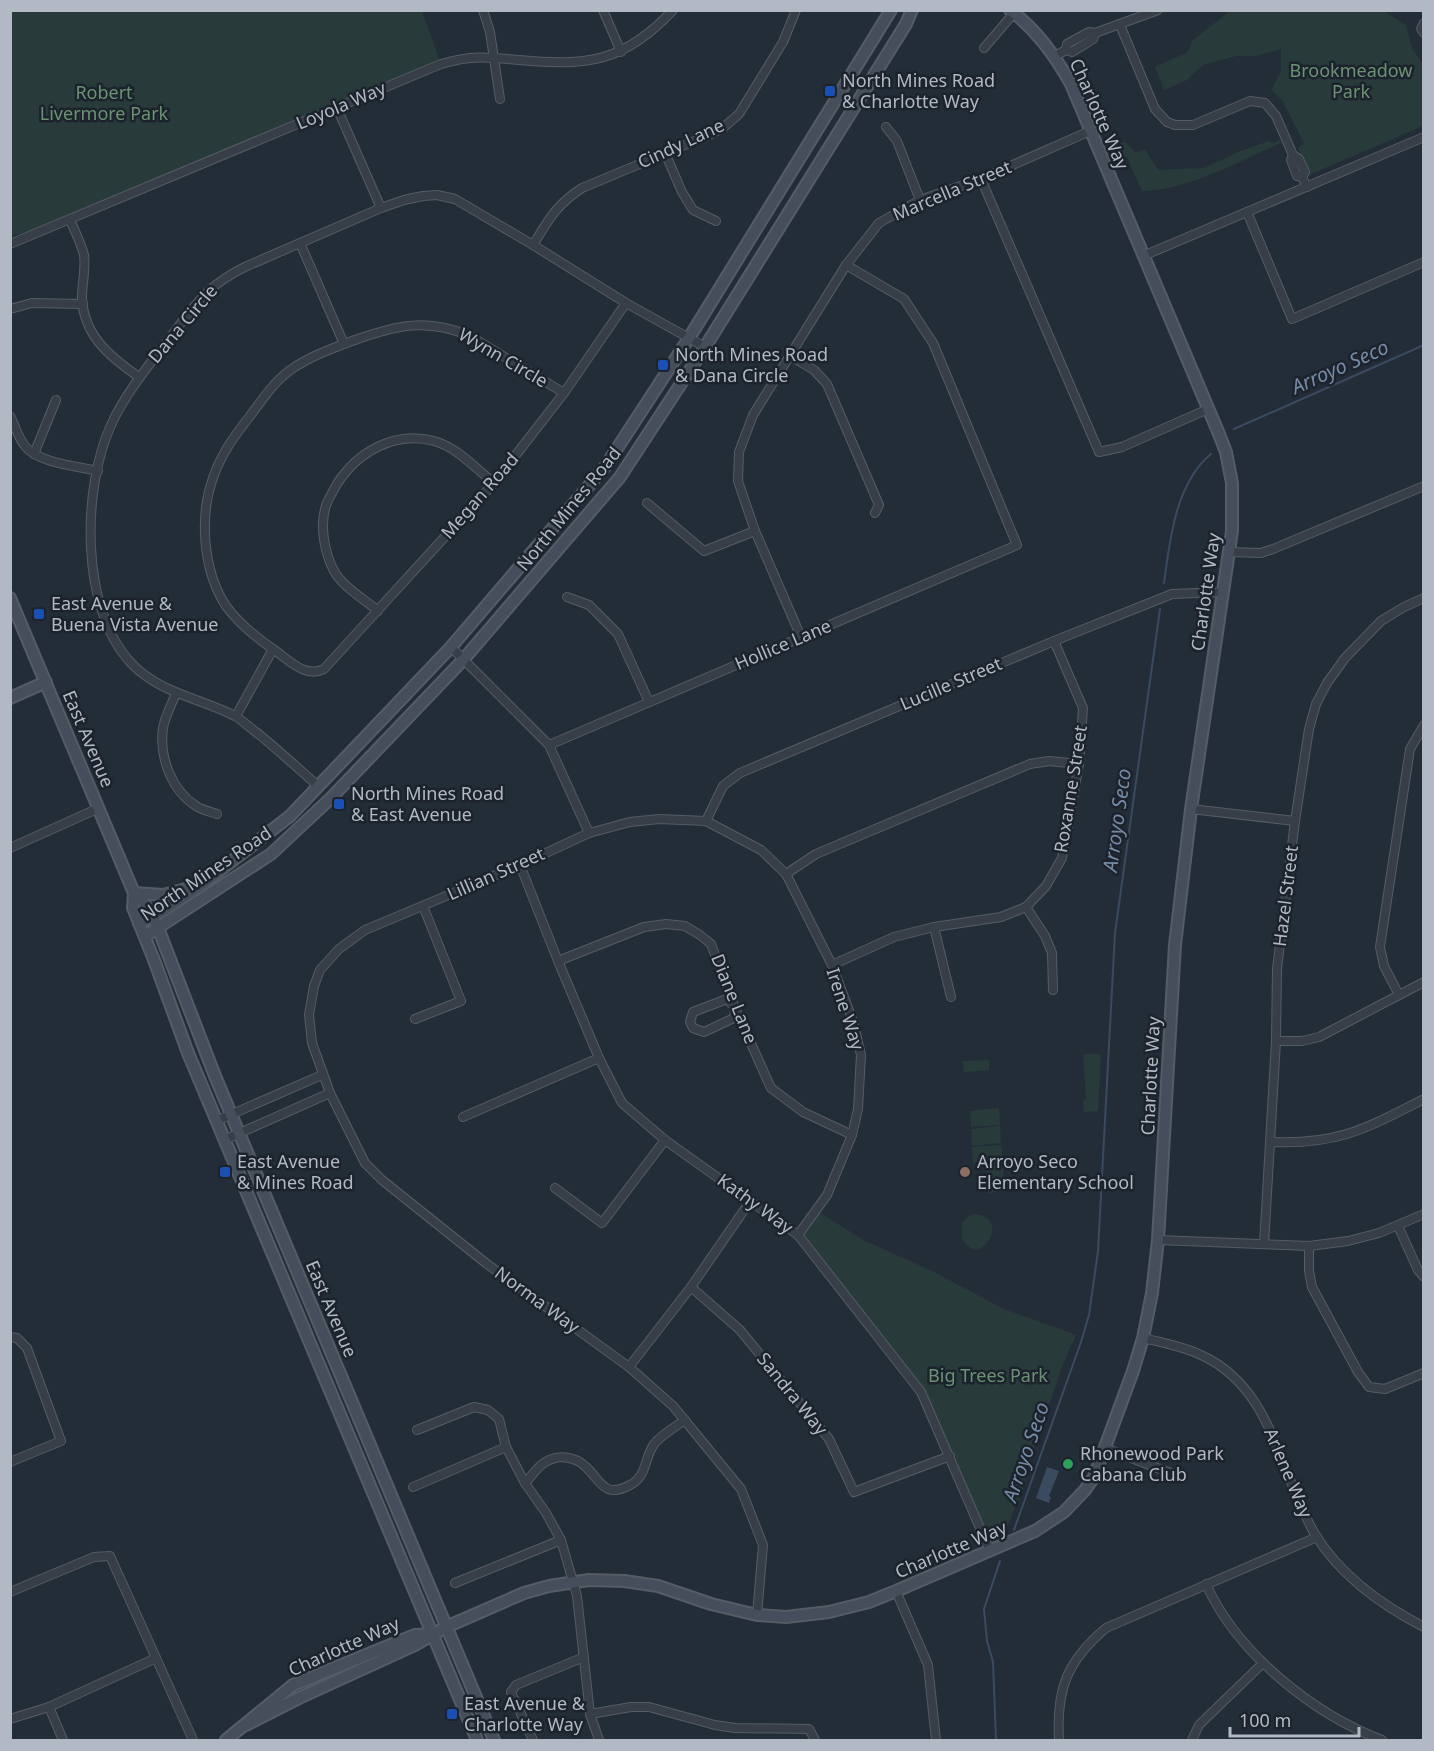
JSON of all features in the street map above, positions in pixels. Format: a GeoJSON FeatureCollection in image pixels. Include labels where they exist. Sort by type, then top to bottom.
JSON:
{"type":"FeatureCollection","features":[{"type":"Feature","properties":{"kind":"main road","name":"North Mines Road"},"geometry":{"type":"LineString","coordinates":[[139,922],[201,885],[290,816],[451,647],[605,467],[689,338],[891,10]]}},
{"type":"Feature","properties":{"kind":"main road","name":"North Mines Road"},"geometry":{"type":"LineString","coordinates":[[145,936],[267,857],[333,796],[463,660],[620,477],[705,347],[912,10]]}},
{"type":"Feature","properties":{"kind":"main road","name":"Charlotte Way"},"geometry":{"type":"LineString","coordinates":[[226,1740],[293,1685],[415,1635],[432,1634],[524,1593],[549,1586],[572,1582],[613,1580],[636,1582],[757,1615],[786,1617],[847,1609],[896,1592],[1014,1541],[1051,1522],[1075,1501],[1094,1476],[1143,1338],[1152,1293],[1158,1240],[1174,945],[1191,808],[1232,531],[1232,483],[1226,452],[1219,434],[1071,84],[1055,56],[1012,12]]}},
{"type":"Feature","properties":{"kind":"main road","name":"East Avenue"},"geometry":{"type":"LineString","coordinates":[[10,598],[134,893],[144,903],[158,928],[239,1134],[494,1740]]}},
{"type":"Feature","properties":{"kind":"main road"},"geometry":{"type":"LineString","coordinates":[[10,698],[46,682]]}},
{"type":"Feature","properties":{"kind":"main road"},"geometry":{"type":"LineString","coordinates":[[267,857],[273,843],[317,801],[318,786]]}},
{"type":"Feature","properties":{"kind":"main road"},"geometry":{"type":"LineString","coordinates":[[134,893],[163,895],[201,885]]}},
{"type":"Feature","properties":{"kind":"main road","name":"East Avenue"},"geometry":{"type":"LineString","coordinates":[[134,893],[133,908],[188,1053],[477,1740]]}},
{"type":"Feature","properties":{"kind":"street"},"geometry":{"type":"LineString","coordinates":[[483,10],[490,32],[500,99]]}},
{"type":"Feature","properties":{"kind":"street"},"geometry":{"type":"LineString","coordinates":[[603,10],[621,52]]}},
{"type":"Feature","properties":{"kind":"street","name":"Loyola Way"},"geometry":{"type":"LineString","coordinates":[[10,244],[441,64],[474,56],[556,63],[601,59],[621,52],[644,38],[673,10]]}},
{"type":"Feature","properties":{"kind":"street","name":"Cindy Lane"},"geometry":{"type":"LineString","coordinates":[[533,244],[565,199],[582,188],[709,135],[724,127],[739,114],[783,42],[796,10]]}},
{"type":"Feature","properties":{"kind":"street"},"geometry":{"type":"LineString","coordinates":[[1055,56],[1066,50],[1067,44],[1089,32],[1095,33],[1158,10]]}},
{"type":"Feature","properties":{"kind":"street"},"geometry":{"type":"LineString","coordinates":[[984,48],[1012,12]]}},
{"type":"Feature","properties":{"kind":"street"},"geometry":{"type":"LineString","coordinates":[[1424,23],[1421,29],[1424,33]]}},
{"type":"Feature","properties":{"kind":"street"},"geometry":{"type":"LineString","coordinates":[[1120,25],[1155,109],[1167,122],[1174,125],[1193,125],[1250,101],[1265,103],[1276,116],[1293,155],[1299,159],[1305,172],[1302,177],[1306,187]]}},
{"type":"Feature","properties":{"kind":"street"},"geometry":{"type":"LineString","coordinates":[[337,108],[381,208]]}},
{"type":"Feature","properties":{"kind":"street"},"geometry":{"type":"LineString","coordinates":[[886,127],[897,141],[920,200]]}},
{"type":"Feature","properties":{"kind":"street","name":"Marcella Street"},"geometry":{"type":"LineString","coordinates":[[801,637],[754,531],[738,481],[739,452],[753,415],[846,265],[879,223],[920,200],[981,179],[1090,130]]}},
{"type":"Feature","properties":{"kind":"street"},"geometry":{"type":"LineString","coordinates":[[1143,256],[1424,137]]}},
{"type":"Feature","properties":{"kind":"street"},"geometry":{"type":"LineString","coordinates":[[665,153],[682,192],[693,210],[716,221]]}},
{"type":"Feature","properties":{"kind":"street"},"geometry":{"type":"LineString","coordinates":[[981,179],[1099,452],[1122,447],[1208,409]]}},
{"type":"Feature","properties":{"kind":"street","name":"Dana Circle"},"geometry":{"type":"LineString","coordinates":[[318,786],[236,716],[176,693],[152,681],[131,663],[116,644],[106,623],[98,592],[92,559],[90,524],[93,489],[111,426],[139,377],[212,286],[226,276],[381,208],[404,200],[437,195],[455,200],[533,244],[626,303],[705,347]]}},
{"type":"Feature","properties":{"kind":"street"},"geometry":{"type":"LineString","coordinates":[[1247,212],[1292,319],[1424,262]]}},
{"type":"Feature","properties":{"kind":"street"},"geometry":{"type":"LineString","coordinates":[[70,220],[84,256],[83,304],[92,334],[102,348],[139,377]]}},
{"type":"Feature","properties":{"kind":"street"},"geometry":{"type":"LineString","coordinates":[[300,243],[344,344]]}},
{"type":"Feature","properties":{"kind":"street","name":"Hollice Lane"},"geometry":{"type":"LineString","coordinates":[[549,745],[1017,545],[933,343],[904,299],[846,265]]}},
{"type":"Feature","properties":{"kind":"street"},"geometry":{"type":"LineString","coordinates":[[10,309],[32,303],[83,304]]}},
{"type":"Feature","properties":{"kind":"street","name":"Megan Road"},"geometry":{"type":"LineString","coordinates":[[316,673],[324,669],[494,483],[564,393],[626,303]]}},
{"type":"Feature","properties":{"kind":"street","name":"Wynn Circle"},"geometry":{"type":"LineString","coordinates":[[316,673],[308,673],[273,649],[240,622],[226,605],[217,588],[209,562],[205,533],[206,507],[212,479],[233,438],[276,382],[304,362],[344,344],[384,329],[429,324],[453,329],[470,336],[564,393]]}},
{"type":"Feature","properties":{"kind":"street"},"geometry":{"type":"LineString","coordinates":[[789,356],[814,370],[827,384],[879,505],[875,513]]}},
{"type":"Feature","properties":{"kind":"street"},"geometry":{"type":"LineString","coordinates":[[34,454],[56,400]]}},
{"type":"Feature","properties":{"kind":"street"},"geometry":{"type":"LineString","coordinates":[[10,416],[23,445],[34,454],[98,471]]}},
{"type":"Feature","properties":{"kind":"street"},"geometry":{"type":"LineString","coordinates":[[378,611],[336,574],[324,540],[325,509],[342,476],[368,451],[389,442],[412,438],[435,441],[448,447],[494,483]]}},
{"type":"Feature","properties":{"kind":"street"},"geometry":{"type":"LineString","coordinates":[[1229,552],[1261,553],[1273,549],[1424,486]]}},
{"type":"Feature","properties":{"kind":"street"},"geometry":{"type":"LineString","coordinates":[[647,503],[705,551],[754,531]]}},
{"type":"Feature","properties":{"kind":"street","name":"Lucille Street"},"geometry":{"type":"LineString","coordinates":[[706,821],[723,786],[740,773],[1172,594],[1223,592]]}},
{"type":"Feature","properties":{"kind":"street"},"geometry":{"type":"LineString","coordinates":[[567,597],[589,604],[618,634],[649,702]]}},
{"type":"Feature","properties":{"kind":"street","name":"Hazel Street"},"geometry":{"type":"LineString","coordinates":[[1264,1244],[1276,1041],[1277,969],[1309,729],[1316,704],[1327,683],[1345,658],[1381,621],[1424,598]]}},
{"type":"Feature","properties":{"kind":"street","name":"Roxanne Street"},"geometry":{"type":"LineString","coordinates":[[832,965],[894,937],[934,927],[1001,917],[1026,907],[1046,886],[1062,858],[1079,764],[1083,708],[1054,641]]}},
{"type":"Feature","properties":{"kind":"street"},"geometry":{"type":"LineString","coordinates":[[451,647],[549,745],[589,833]]}},
{"type":"Feature","properties":{"kind":"street"},"geometry":{"type":"LineString","coordinates":[[236,716],[273,649]]}},
{"type":"Feature","properties":{"kind":"street"},"geometry":{"type":"LineString","coordinates":[[176,693],[164,726],[162,744],[166,765],[174,784],[196,807],[217,814]]}},
{"type":"Feature","properties":{"kind":"street"},"geometry":{"type":"LineString","coordinates":[[1399,995],[1384,966],[1380,947],[1410,749],[1424,725]]}},
{"type":"Feature","properties":{"kind":"street"},"geometry":{"type":"LineString","coordinates":[[786,874],[816,855],[1030,764],[1048,761],[1079,764]]}},
{"type":"Feature","properties":{"kind":"street"},"geometry":{"type":"LineString","coordinates":[[10,848],[99,808]]}},
{"type":"Feature","properties":{"kind":"street"},"geometry":{"type":"LineString","coordinates":[[1191,808],[1295,822]]}},
{"type":"Feature","properties":{"kind":"street","name":"Lillian Street"},"geometry":{"type":"LineString","coordinates":[[314,986],[320,970],[326,963],[339,949],[365,930],[520,865],[589,833],[630,822],[659,819],[706,821]]}},
{"type":"Feature","properties":{"kind":"street","name":"Irene Way"},"geometry":{"type":"LineString","coordinates":[[706,821],[761,850],[786,874],[832,965],[853,1020],[861,1055],[858,1109],[852,1135],[827,1195],[798,1235]]}},
{"type":"Feature","properties":{"kind":"street","name":"Kathy Way"},"geometry":{"type":"LineString","coordinates":[[520,865],[599,1058],[622,1103],[665,1140],[798,1235],[921,1392],[995,1549]]}},
{"type":"Feature","properties":{"kind":"street"},"geometry":{"type":"LineString","coordinates":[[415,1019],[461,1001],[423,906]]}},
{"type":"Feature","properties":{"kind":"street"},"geometry":{"type":"LineString","coordinates":[[1026,907],[1045,936],[1052,953],[1053,990]]}},
{"type":"Feature","properties":{"kind":"street","name":"Diane Lane"},"geometry":{"type":"LineString","coordinates":[[558,961],[644,927],[666,924],[685,926],[711,944],[735,1008],[771,1088],[803,1112],[852,1135]]}},
{"type":"Feature","properties":{"kind":"street"},"geometry":{"type":"LineString","coordinates":[[934,927],[951,997]]}},
{"type":"Feature","properties":{"kind":"street"},"geometry":{"type":"LineString","coordinates":[[1276,1041],[1302,1041],[1319,1037],[1424,982]]}},
{"type":"Feature","properties":{"kind":"street","name":"Norma Way"},"geometry":{"type":"LineString","coordinates":[[314,986],[309,1015],[312,1043],[330,1093],[366,1163],[382,1180],[487,1264],[629,1367],[673,1406],[741,1489],[763,1545],[757,1615]]}},
{"type":"Feature","properties":{"kind":"street"},"geometry":{"type":"LineString","coordinates":[[727,999],[735,1008],[734,1018],[704,1032],[693,1028],[690,1022],[693,1012],[727,999]]}},
{"type":"Feature","properties":{"kind":"street"},"geometry":{"type":"LineString","coordinates":[[463,1118],[599,1058]]}},
{"type":"Feature","properties":{"kind":"street"},"geometry":{"type":"LineString","coordinates":[[216,1121],[322,1075]]}},
{"type":"Feature","properties":{"kind":"street"},"geometry":{"type":"LineString","coordinates":[[224,1140],[330,1093]]}},
{"type":"Feature","properties":{"kind":"street"},"geometry":{"type":"LineString","coordinates":[[1270,1142],[1301,1143],[1332,1139],[1357,1132],[1424,1099]]}},
{"type":"Feature","properties":{"kind":"street"},"geometry":{"type":"LineString","coordinates":[[555,1188],[602,1223],[665,1140]]}},
{"type":"Feature","properties":{"kind":"street"},"geometry":{"type":"LineString","coordinates":[[629,1367],[691,1287],[751,1200]]}},
{"type":"Feature","properties":{"kind":"street"},"geometry":{"type":"LineString","coordinates":[[1158,1240],[1309,1246],[1348,1241],[1398,1226],[1424,1214]]}},
{"type":"Feature","properties":{"kind":"street"},"geometry":{"type":"LineString","coordinates":[[1398,1226],[1418,1270],[1424,1277]]}},
{"type":"Feature","properties":{"kind":"street"},"geometry":{"type":"LineString","coordinates":[[1309,1246],[1309,1271],[1312,1287],[1358,1372],[1369,1387],[1385,1389],[1424,1372]]}},
{"type":"Feature","properties":{"kind":"street","name":"Sandra Way"},"geometry":{"type":"LineString","coordinates":[[691,1287],[740,1330],[829,1439],[854,1492],[950,1456]]}},
{"type":"Feature","properties":{"kind":"street"},"geometry":{"type":"LineString","coordinates":[[10,1337],[17,1338],[27,1347],[61,1441],[10,1462]]}},
{"type":"Feature","properties":{"kind":"street","name":"Arlene Way"},"geometry":{"type":"LineString","coordinates":[[1143,1338],[1181,1347],[1202,1355],[1222,1367],[1241,1383],[1264,1418],[1306,1517],[1335,1562],[1379,1602],[1424,1627]]}},
{"type":"Feature","properties":{"kind":"street"},"geometry":{"type":"LineString","coordinates":[[417,1430],[474,1407],[488,1410],[499,1419],[506,1447],[525,1483],[546,1512],[561,1540],[577,1596],[590,1714],[599,1740]]}},
{"type":"Feature","properties":{"kind":"street"},"geometry":{"type":"LineString","coordinates":[[525,1483],[544,1463],[568,1457],[585,1466],[602,1486],[613,1490],[630,1486],[639,1479],[655,1443],[685,1420]]}},
{"type":"Feature","properties":{"kind":"street"},"geometry":{"type":"LineString","coordinates":[[413,1487],[506,1447]]}},
{"type":"Feature","properties":{"kind":"street"},"geometry":{"type":"LineString","coordinates":[[1105,1448],[1176,1475]]}},
{"type":"Feature","properties":{"kind":"street"},"geometry":{"type":"LineString","coordinates":[[1059,1740],[1058,1711],[1062,1690],[1076,1658],[1087,1644],[1106,1628],[1120,1620],[1317,1537]]}},
{"type":"Feature","properties":{"kind":"street"},"geometry":{"type":"LineString","coordinates":[[455,1583],[561,1540]]}},
{"type":"Feature","properties":{"kind":"street"},"geometry":{"type":"LineString","coordinates":[[10,1592],[94,1557],[110,1556],[193,1740]]}},
{"type":"Feature","properties":{"kind":"street"},"geometry":{"type":"LineString","coordinates":[[1206,1584],[1214,1601],[1263,1663],[1312,1703],[1346,1724],[1382,1740]]}},
{"type":"Feature","properties":{"kind":"street"},"geometry":{"type":"LineString","coordinates":[[896,1592],[928,1665],[936,1740]]}},
{"type":"Feature","properties":{"kind":"street"},"geometry":{"type":"LineString","coordinates":[[533,1740],[511,1692],[516,1685],[584,1657]]}},
{"type":"Feature","properties":{"kind":"street"},"geometry":{"type":"LineString","coordinates":[[10,1719],[49,1707],[156,1658]]}},
{"type":"Feature","properties":{"kind":"street"},"geometry":{"type":"LineString","coordinates":[[1192,1740],[1199,1725],[1263,1663]]}},
{"type":"Feature","properties":{"kind":"street"},"geometry":{"type":"LineString","coordinates":[[49,1707],[63,1740]]}},
{"type":"Feature","properties":{"kind":"street"},"geometry":{"type":"LineString","coordinates":[[590,1714],[631,1707],[649,1707],[715,1725],[735,1728],[809,1729],[815,1740]]}},
{"type":"Feature","properties":{"kind":"green space","name":"Robert Livermore Park"},"geometry":{"type":"Polygon","coordinates":[[[10,11],[422,11],[441,64],[70,220],[11,236],[10,11]]]}},
{"type":"Feature","properties":{"kind":"green space","name":"Brookmeadow Park"},"geometry":{"type":"Polygon","coordinates":[[[1230,11],[1384,11],[1406,25],[1412,48],[1423,65],[1423,126],[1309,175],[1298,148],[1304,143],[1282,100],[1271,90],[1281,72],[1281,49],[1256,56],[1236,56],[1203,65],[1187,80],[1164,90],[1155,67],[1188,52],[1192,41],[1230,11]]]}},
{"type":"Feature","properties":{"kind":"green space"},"geometry":{"type":"Polygon","coordinates":[[[1280,140],[1281,143],[1194,181],[1158,190],[1142,191],[1127,157],[1124,158],[1118,144],[1125,142],[1136,153],[1145,149],[1158,170],[1204,168],[1241,151],[1269,141],[1273,143],[1280,140]]]}},
{"type":"Feature","properties":{"kind":"green space"},"geometry":{"type":"Polygon","coordinates":[[[1083,1054],[1101,1054],[1098,1111],[1084,1112],[1083,1100],[1086,1099],[1083,1054]]]}},
{"type":"Feature","properties":{"kind":"green space"},"geometry":{"type":"Polygon","coordinates":[[[989,1060],[989,1070],[964,1072],[963,1061],[989,1060]]]}},
{"type":"Feature","properties":{"kind":"green space"},"geometry":{"type":"Polygon","coordinates":[[[999,1108],[1000,1125],[971,1127],[970,1111],[999,1108]]]}},
{"type":"Feature","properties":{"kind":"green space"},"geometry":{"type":"Polygon","coordinates":[[[1000,1126],[1001,1143],[972,1146],[971,1129],[1000,1126]]]}},
{"type":"Feature","properties":{"kind":"green space"},"geometry":{"type":"Polygon","coordinates":[[[1001,1145],[1003,1161],[973,1163],[972,1147],[1001,1145]]]}},
{"type":"Feature","properties":{"kind":"green space"},"geometry":{"type":"Polygon","coordinates":[[[1003,1163],[1005,1191],[988,1193],[986,1164],[1003,1163]]]}},
{"type":"Feature","properties":{"kind":"green space","name":"Big Trees Park"},"geometry":{"type":"Polygon","coordinates":[[[816,1210],[863,1240],[932,1271],[1004,1309],[1076,1335],[1042,1420],[1022,1492],[1007,1527],[1002,1529],[990,1551],[921,1392],[798,1235],[816,1210]]]}},
{"type":"Feature","properties":{"kind":"green space"},"geometry":{"type":"Polygon","coordinates":[[[973,1214],[987,1218],[992,1228],[989,1239],[978,1250],[970,1248],[962,1240],[962,1224],[973,1214]]]}},
{"type":"Feature","properties":{"kind":"water"},"geometry":{"type":"Polygon","coordinates":[[[1047,1467],[1059,1471],[1049,1496],[1051,1497],[1049,1503],[1036,1498],[1047,1467]]]}},
{"type":"Feature","properties":{"kind":"waterway","name":"Arroyo Seco"},"geometry":{"type":"LineString","coordinates":[[1234,429],[1424,345]]}},
{"type":"Feature","properties":{"kind":"waterway","name":"Arroyo Seco"},"geometry":{"type":"LineString","coordinates":[[1164,583],[1172,531],[1182,497],[1199,466],[1211,454]]}},
{"type":"Feature","properties":{"kind":"waterway"},"geometry":{"type":"LineString","coordinates":[[1014,1530],[1089,1315],[1098,1251],[1115,933],[1160,609]]}},
{"type":"Feature","properties":{"kind":"waterway","name":"Arroyo Seco"},"geometry":{"type":"LineString","coordinates":[[996,1740],[993,1662],[987,1641],[984,1609],[1000,1561]]}},
{"type":"Feature","properties":{"kind":"place","name":"North Mines Road & Charlotte Way"},"geometry":{"type":"Point","coordinates":[830,91]}},
{"type":"Feature","properties":{"kind":"place","name":"North Mines Road & Dana Circle"},"geometry":{"type":"Point","coordinates":[663,365]}},
{"type":"Feature","properties":{"kind":"place","name":"East Avenue & Buena Vista Avenue"},"geometry":{"type":"Point","coordinates":[39,614]}},
{"type":"Feature","properties":{"kind":"place","name":"North Mines Road & East Avenue"},"geometry":{"type":"Point","coordinates":[339,804]}},
{"type":"Feature","properties":{"kind":"place","name":"East Avenue & Mines Road"},"geometry":{"type":"Point","coordinates":[225,1172]}},
{"type":"Feature","properties":{"kind":"place","name":"Arroyo Seco Elementary School"},"geometry":{"type":"Point","coordinates":[965,1172]}},
{"type":"Feature","properties":{"kind":"place","name":"Rhonewood Park Cabana Club"},"geometry":{"type":"Point","coordinates":[1068,1464]}},
{"type":"Feature","properties":{"kind":"place","name":"East Avenue & Charlotte Way"},"geometry":{"type":"Point","coordinates":[452,1714]}}]}
